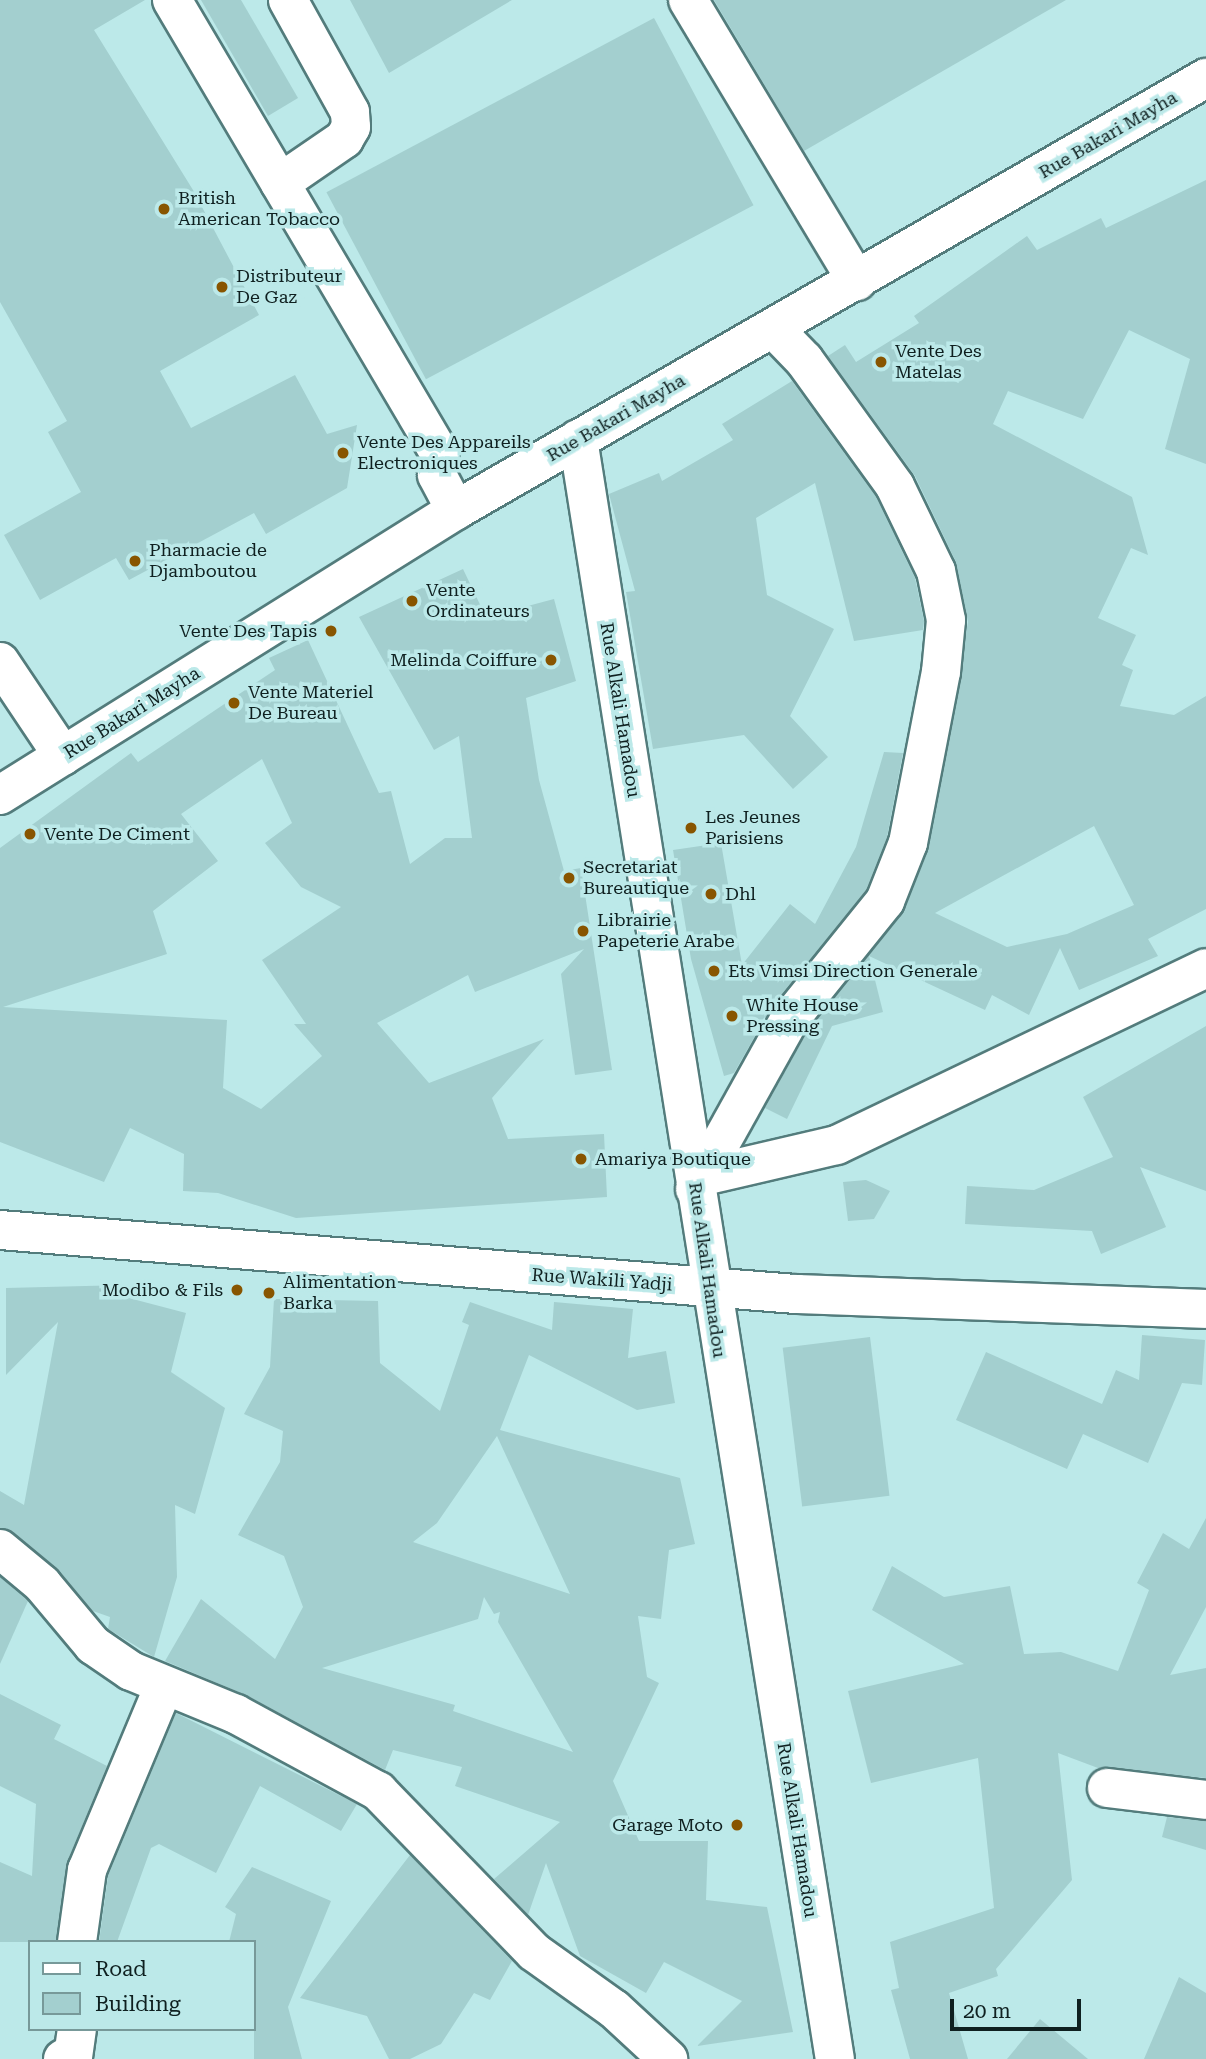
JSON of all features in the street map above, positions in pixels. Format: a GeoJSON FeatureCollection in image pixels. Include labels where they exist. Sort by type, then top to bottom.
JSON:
{"type":"FeatureCollection","features":[{"type":"Feature","properties":{"kind":"street"},"geometry":{"type":"LineString","coordinates":[[172,0],[440,454],[437,475],[456,510]]}},
{"type":"Feature","properties":{"kind":"street"},"geometry":{"type":"LineString","coordinates":[[280,183],[344,139],[351,127],[350,113],[288,0]]}},
{"type":"Feature","properties":{"kind":"street"},"geometry":{"type":"LineString","coordinates":[[688,0],[857,281]]}},
{"type":"Feature","properties":{"kind":"street","name":"Rue Bakari Mayha"},"geometry":{"type":"LineString","coordinates":[[0,795],[456,510],[1206,78]]}},
{"type":"Feature","properties":{"kind":"street"},"geometry":{"type":"LineString","coordinates":[[702,1182],[789,1020],[885,901],[923,779],[946,620],[936,571],[895,486],[804,360],[774,329]]}},
{"type":"Feature","properties":{"kind":"street","name":"Rue Alkali Hamadou"},"geometry":{"type":"LineString","coordinates":[[578,439],[702,1182],[708,1287],[835,2059]]}},
{"type":"Feature","properties":{"kind":"street"},"geometry":{"type":"LineString","coordinates":[[0,662],[64,756]]}},
{"type":"Feature","properties":{"kind":"street"},"geometry":{"type":"LineString","coordinates":[[702,1182],[837,1145],[1206,968]]}},
{"type":"Feature","properties":{"kind":"street","name":"Rue Wakili Yadji"},"geometry":{"type":"LineString","coordinates":[[0,1230],[708,1287],[1206,1309]]}},
{"type":"Feature","properties":{"kind":"street"},"geometry":{"type":"LineString","coordinates":[[0,1549],[42,1584],[93,1644],[163,1688],[236,1714],[378,1791],[534,1952],[614,2009],[668,2059]]}},
{"type":"Feature","properties":{"kind":"street"},"geometry":{"type":"LineString","coordinates":[[77,1940],[87,1870],[163,1688]]}},
{"type":"Feature","properties":{"kind":"street"},"geometry":{"type":"LineString","coordinates":[[1107,1788],[1206,1800]]}},
{"type":"Feature","properties":{"kind":"street"},"geometry":{"type":"LineString","coordinates":[[63,2059],[73,2057],[77,2031]]}},
{"type":"Feature","properties":{"kind":"building"},"geometry":{"type":"Polygon","coordinates":[[[0,0],[145,0],[94,30],[193,190],[259,315],[160,371],[191,428],[295,375],[327,434],[357,425],[347,488],[266,534],[254,513],[129,580],[116,558],[40,600],[4,535],[81,492],[48,432],[67,421],[0,302],[0,0]]]}},
{"type":"Feature","properties":{"kind":"building"},"geometry":{"type":"Polygon","coordinates":[[[201,0],[241,0],[298,98],[268,116],[201,0]]]}},
{"type":"Feature","properties":{"kind":"building"},"geometry":{"type":"Polygon","coordinates":[[[350,0],[512,0],[389,73],[350,0]]]}},
{"type":"Feature","properties":{"kind":"building"},"geometry":{"type":"Polygon","coordinates":[[[714,0],[1066,0],[804,151],[714,0]]]}},
{"type":"Feature","properties":{"kind":"building"},"geometry":{"type":"Polygon","coordinates":[[[654,18],[754,205],[426,379],[326,192],[654,18]]]}},
{"type":"Feature","properties":{"kind":"building"},"geometry":{"type":"Polygon","coordinates":[[[1206,180],[1206,464],[1165,449],[1190,359],[1129,330],[1083,419],[1008,391],[993,424],[1132,497],[1148,555],[1131,548],[1098,618],[1136,635],[1122,665],[1133,670],[1120,706],[1174,715],[1206,696],[1206,909],[1148,939],[1158,956],[1079,990],[1060,948],[1029,1015],[992,995],[985,1010],[869,956],[883,1012],[832,1026],[787,1119],[765,1108],[807,1032],[902,914],[928,851],[968,622],[956,562],[915,476],[828,356],[845,345],[856,362],[919,323],[914,316],[1027,236],[1037,250],[1101,218],[1106,228],[1206,180]],[[1094,826],[935,913],[1007,947],[1067,934],[1134,905],[1094,826]]]}},
{"type":"Feature","properties":{"kind":"building"},"geometry":{"type":"Polygon","coordinates":[[[792,381],[876,497],[915,578],[924,621],[923,630],[854,641],[815,483],[756,518],[767,595],[834,629],[790,716],[828,757],[793,789],[744,735],[653,749],[626,592],[635,591],[609,494],[659,473],[662,481],[733,440],[722,424],[792,381]]]}},
{"type":"Feature","properties":{"kind":"building"},"geometry":{"type":"Polygon","coordinates":[[[463,569],[486,617],[554,599],[576,681],[526,698],[539,780],[564,871],[581,868],[612,1070],[575,1075],[561,974],[584,949],[475,992],[468,975],[377,1023],[429,1083],[544,1039],[492,1098],[508,1139],[604,1134],[607,1197],[296,1218],[218,1193],[183,1191],[184,1154],[130,1128],[104,1182],[0,1142],[0,848],[131,753],[138,762],[275,670],[269,658],[308,640],[379,793],[391,791],[410,864],[445,838],[472,838],[459,736],[434,750],[359,617],[463,569]],[[262,759],[181,814],[218,861],[153,911],[167,954],[3,1007],[227,1020],[223,1088],[261,1109],[322,1056],[294,1024],[306,1024],[262,960],[341,907],[301,887],[265,843],[292,823],[262,759]]]}},
{"type":"Feature","properties":{"kind":"building"},"geometry":{"type":"Polygon","coordinates":[[[884,752],[903,753],[887,837],[866,890],[772,1006],[734,1073],[724,1076],[691,959],[673,850],[721,843],[742,965],[790,904],[815,924],[856,847],[884,752]]]}},
{"type":"Feature","properties":{"kind":"building"},"geometry":{"type":"Polygon","coordinates":[[[1206,1026],[1206,1191],[1140,1167],[1166,1227],[1101,1254],[1092,1231],[965,1224],[967,1186],[1034,1190],[1113,1157],[1083,1097],[1206,1026]]]}},
{"type":"Feature","properties":{"kind":"building"},"geometry":{"type":"Polygon","coordinates":[[[866,1180],[890,1191],[874,1219],[848,1221],[843,1182],[866,1180]]]}},
{"type":"Feature","properties":{"kind":"building"},"geometry":{"type":"Polygon","coordinates":[[[125,1285],[125,1297],[186,1313],[171,1372],[225,1408],[195,1514],[175,1505],[177,1577],[154,1657],[108,1629],[110,1617],[93,1611],[56,1567],[0,1528],[0,1491],[24,1505],[58,1322],[6,1375],[6,1288],[125,1285]]]}},
{"type":"Feature","properties":{"kind":"building"},"geometry":{"type":"Polygon","coordinates":[[[274,1299],[378,1301],[380,1363],[440,1411],[469,1325],[462,1322],[470,1302],[552,1330],[554,1302],[633,1309],[628,1358],[666,1351],[675,1403],[637,1410],[529,1355],[500,1430],[680,1478],[695,1544],[669,1550],[661,1619],[638,1616],[647,1677],[659,1683],[613,1781],[639,1841],[708,1841],[706,1900],[767,1907],[793,2032],[697,2046],[742,2001],[664,1962],[646,1993],[580,1956],[546,1863],[528,1915],[494,1879],[560,1822],[455,1786],[462,1767],[393,1750],[385,1770],[246,1695],[165,1661],[201,1599],[275,1659],[303,1607],[284,1556],[238,1535],[280,1462],[283,1431],[244,1414],[270,1367],[274,1299]],[[497,1436],[437,1523],[413,1542],[570,1594],[497,1436]],[[484,1597],[478,1619],[322,1668],[455,1705],[453,1711],[573,1752],[498,1622],[500,1612],[494,1614],[484,1597]]]}},
{"type":"Feature","properties":{"kind":"building"},"geometry":{"type":"Polygon","coordinates":[[[1142,1335],[1205,1340],[1202,1385],[1182,1383],[1148,1463],[1083,1434],[1067,1469],[956,1420],[986,1352],[1102,1404],[1116,1370],[1139,1380],[1142,1335]]]}},
{"type":"Feature","properties":{"kind":"building"},"geometry":{"type":"Polygon","coordinates":[[[870,1337],[889,1496],[802,1507],[783,1348],[870,1337]]]}},
{"type":"Feature","properties":{"kind":"building"},"geometry":{"type":"Polygon","coordinates":[[[1206,1518],[1206,1607],[1170,1675],[1206,1668],[1206,1778],[1098,1768],[1058,1753],[1072,1880],[996,1969],[998,1976],[949,1993],[968,2059],[910,2059],[891,1990],[899,1988],[890,1942],[994,1908],[978,1758],[871,1783],[848,1691],[964,1664],[872,1610],[892,1566],[944,1597],[1010,1586],[1024,1654],[1061,1652],[1118,1671],[1149,1590],[1137,1583],[1163,1533],[1189,1549],[1206,1518]]]}},
{"type":"Feature","properties":{"kind":"building"},"geometry":{"type":"Polygon","coordinates":[[[0,1577],[28,1601],[0,1664],[0,1577]]]}},
{"type":"Feature","properties":{"kind":"building"},"geometry":{"type":"Polygon","coordinates":[[[0,1694],[61,1725],[54,1739],[107,1766],[67,1862],[56,1940],[0,1942],[0,1862],[32,1876],[36,1804],[0,1786],[0,1694]]]}},
{"type":"Feature","properties":{"kind":"building"},"geometry":{"type":"Polygon","coordinates":[[[176,1713],[357,1804],[341,1831],[260,1786],[216,1873],[159,1844],[151,1848],[118,1940],[99,1940],[108,1876],[176,1713]]]}},
{"type":"Feature","properties":{"kind":"building"},"geometry":{"type":"Polygon","coordinates":[[[1167,1817],[1206,1821],[1206,1850],[1162,1837],[1167,1817]]]}},
{"type":"Feature","properties":{"kind":"building"},"geometry":{"type":"Polygon","coordinates":[[[410,1855],[512,1961],[490,2000],[474,1993],[441,2044],[410,2059],[389,2059],[367,2016],[300,1998],[410,1855]]]}},
{"type":"Feature","properties":{"kind":"building"},"geometry":{"type":"Polygon","coordinates":[[[252,1867],[331,1901],[288,2007],[302,2059],[254,2059],[256,1940],[230,1940],[236,1914],[225,1907],[252,1867]]]}},
{"type":"Feature","properties":{"kind":"building"},"geometry":{"type":"Polygon","coordinates":[[[1179,1977],[1206,1993],[1206,2059],[1144,2059],[1179,1977]]]}},
{"type":"Feature","properties":{"kind":"building"},"geometry":{"type":"Polygon","coordinates":[[[1040,2019],[1088,2059],[1007,2059],[1040,2019]]]}},
{"type":"Feature","properties":{"kind":"place","name":"British American Tobacco"},"geometry":{"type":"Point","coordinates":[164,209]}},
{"type":"Feature","properties":{"kind":"place","name":"Distributeur De Gaz"},"geometry":{"type":"Point","coordinates":[222,287]}},
{"type":"Feature","properties":{"kind":"place","name":"Vente Des Matelas"},"geometry":{"type":"Point","coordinates":[881,362]}},
{"type":"Feature","properties":{"kind":"place","name":"Vente Des Appareils Electroniques"},"geometry":{"type":"Point","coordinates":[343,453]}},
{"type":"Feature","properties":{"kind":"place","name":"Pharmacie de Djamboutou"},"geometry":{"type":"Point","coordinates":[135,561]}},
{"type":"Feature","properties":{"kind":"place","name":"Vente Ordinateurs"},"geometry":{"type":"Point","coordinates":[412,601]}},
{"type":"Feature","properties":{"kind":"place","name":"Vente Des Tapis"},"geometry":{"type":"Point","coordinates":[331,631]}},
{"type":"Feature","properties":{"kind":"place","name":"Melinda Coiffure"},"geometry":{"type":"Point","coordinates":[551,660]}},
{"type":"Feature","properties":{"kind":"place","name":"Vente Materiel De Bureau"},"geometry":{"type":"Point","coordinates":[234,703]}},
{"type":"Feature","properties":{"kind":"place","name":"Les Jeunes Parisiens"},"geometry":{"type":"Point","coordinates":[691,828]}},
{"type":"Feature","properties":{"kind":"place","name":"Vente De Ciment"},"geometry":{"type":"Point","coordinates":[30,834]}},
{"type":"Feature","properties":{"kind":"place","name":"Secretariat Bureautique"},"geometry":{"type":"Point","coordinates":[569,878]}},
{"type":"Feature","properties":{"kind":"place","name":"Dhl"},"geometry":{"type":"Point","coordinates":[711,894]}},
{"type":"Feature","properties":{"kind":"place","name":"Librairie Papeterie Arabe"},"geometry":{"type":"Point","coordinates":[583,931]}},
{"type":"Feature","properties":{"kind":"place","name":"Ets Vimsi Direction Generale"},"geometry":{"type":"Point","coordinates":[714,971]}},
{"type":"Feature","properties":{"kind":"place","name":"White House Pressing"},"geometry":{"type":"Point","coordinates":[732,1016]}},
{"type":"Feature","properties":{"kind":"place","name":"Amariya Boutique"},"geometry":{"type":"Point","coordinates":[581,1159]}},
{"type":"Feature","properties":{"kind":"place","name":"Modibo & Fils"},"geometry":{"type":"Point","coordinates":[237,1290]}},
{"type":"Feature","properties":{"kind":"place","name":"Alimentation Barka"},"geometry":{"type":"Point","coordinates":[269,1293]}},
{"type":"Feature","properties":{"kind":"place","name":"Garage Moto"},"geometry":{"type":"Point","coordinates":[737,1825]}}]}
